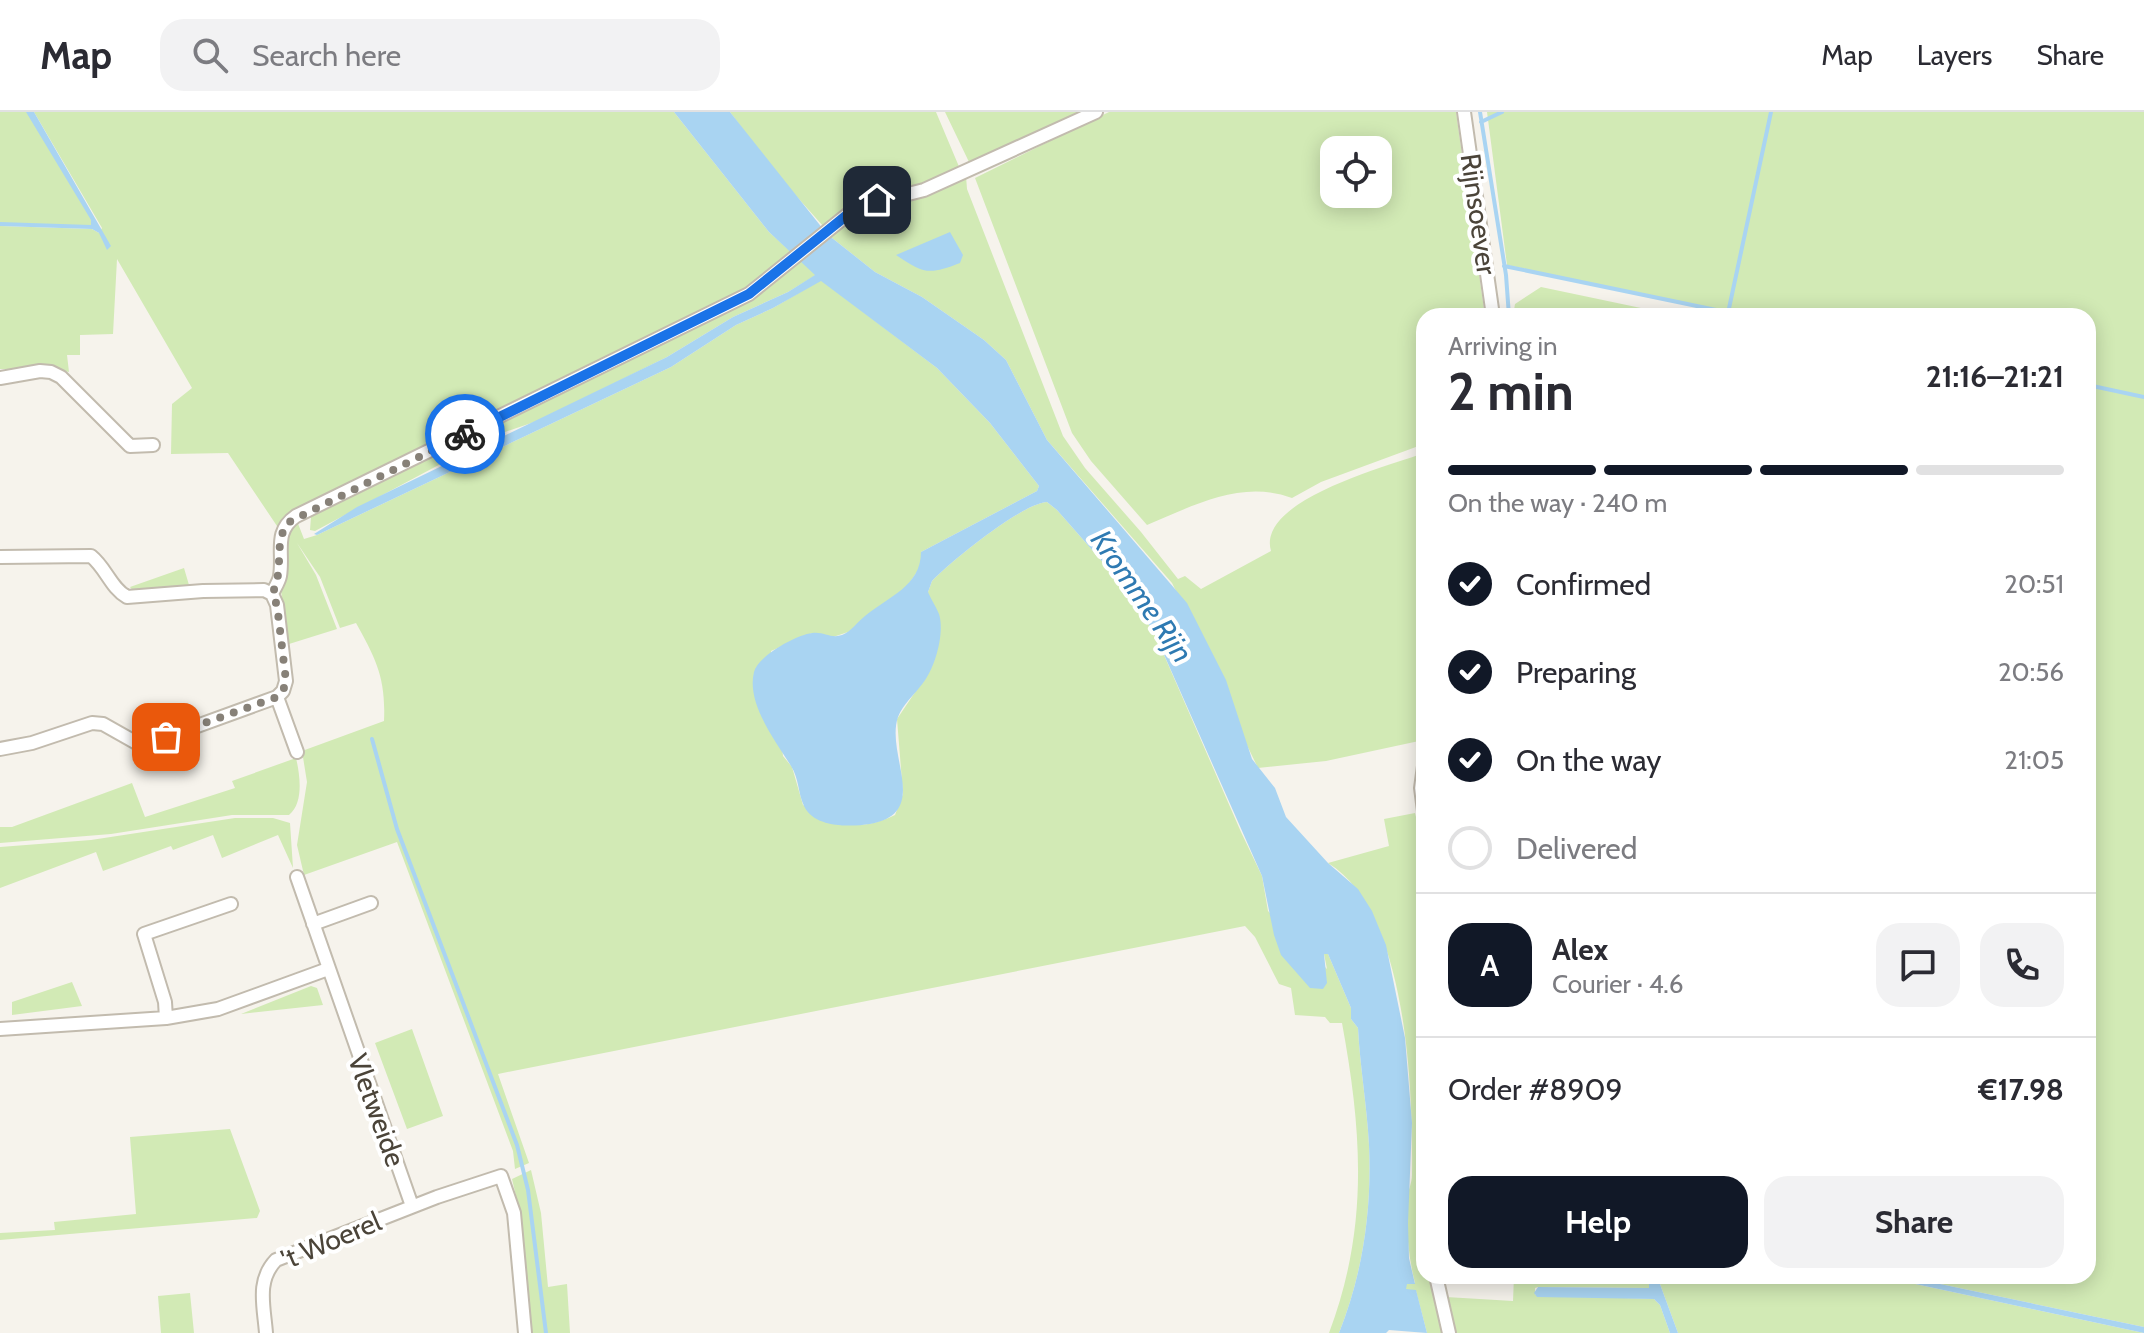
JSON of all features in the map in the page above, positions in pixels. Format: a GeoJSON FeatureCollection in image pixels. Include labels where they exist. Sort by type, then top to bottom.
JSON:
{"type":"FeatureCollection","features":[{"type":"Feature","properties":{"kind":"street"},"geometry":{"type":"LineString","coordinates":[[272,594],[280,577],[281,535],[287,523],[296,516],[749,294],[857,207],[924,190],[1096,112]]}},
{"type":"Feature","properties":{"kind":"street","name":"Rijnsoever"},"geometry":{"type":"LineString","coordinates":[[1464,112],[1492,308]]}},
{"type":"Feature","properties":{"kind":"street"},"geometry":{"type":"LineString","coordinates":[[0,378],[51,372],[61,377],[130,446],[153,445]]}},
{"type":"Feature","properties":{"kind":"street"},"geometry":{"type":"LineString","coordinates":[[0,557],[91,556],[100,563],[119,593],[127,597],[264,590],[272,594],[277,605],[286,681],[277,697],[142,746],[103,724],[92,723],[32,743],[0,749]]}},
{"type":"Feature","properties":{"kind":"street"},"geometry":{"type":"LineString","coordinates":[[277,697],[297,752]]}},
{"type":"Feature","properties":{"kind":"street","name":"Vletweide"},"geometry":{"type":"LineString","coordinates":[[297,877],[412,1206]]}},
{"type":"Feature","properties":{"kind":"street"},"geometry":{"type":"LineString","coordinates":[[313,924],[371,903]]}},
{"type":"Feature","properties":{"kind":"street"},"geometry":{"type":"LineString","coordinates":[[166,1018],[165,1002],[144,934],[231,904]]}},
{"type":"Feature","properties":{"kind":"street"},"geometry":{"type":"LineString","coordinates":[[0,1029],[166,1018],[218,1009],[328,969]]}},
{"type":"Feature","properties":{"kind":"street"},"geometry":{"type":"LineString","coordinates":[[412,1206],[501,1176],[514,1213],[525,1333]]}},
{"type":"Feature","properties":{"kind":"street","name":"'t Woerel"},"geometry":{"type":"LineString","coordinates":[[266,1333],[262,1282],[265,1271],[276,1260],[412,1206]]}},
{"type":"Feature","properties":{"kind":"street"},"geometry":{"type":"LineString","coordinates":[[1438,1284],[1449,1333]]}},
{"type":"Feature","properties":{"kind":"green space"},"geometry":{"type":"Polygon","coordinates":[[[0,112],[31,112],[93,219],[94,226],[0,224],[0,112]]]}},
{"type":"Feature","properties":{"kind":"green space"},"geometry":{"type":"Polygon","coordinates":[[[34,112],[674,112],[769,232],[791,252],[752,286],[279,529],[228,453],[171,454],[172,404],[192,388],[117,259],[113,334],[80,335],[80,355],[67,355],[69,372],[0,369],[0,226],[92,229],[99,233],[102,228],[34,112]]]}},
{"type":"Feature","properties":{"kind":"green space"},"geometry":{"type":"Polygon","coordinates":[[[730,112],[936,112],[960,169],[857,205],[823,226],[774,171],[730,112]]]}},
{"type":"Feature","properties":{"kind":"green space"},"geometry":{"type":"Polygon","coordinates":[[[945,112],[1082,112],[969,162],[945,112]]]}},
{"type":"Feature","properties":{"kind":"green space"},"geometry":{"type":"Polygon","coordinates":[[[1109,112],[1456,112],[1484,308],[1416,308],[1416,447],[1321,482],[1292,498],[1273,493],[1236,493],[1200,503],[1147,525],[1091,461],[1072,433],[975,178],[1109,112]]]}},
{"type":"Feature","properties":{"kind":"green space"},"geometry":{"type":"Polygon","coordinates":[[[1487,112],[2144,112],[2144,1327],[1940,1284],[2096,1284],[2096,308],[1706,308],[1507,265],[1487,112]]]}},
{"type":"Feature","properties":{"kind":"green space"},"geometry":{"type":"Polygon","coordinates":[[[966,176],[967,189],[1063,436],[1085,468],[1178,579],[1185,576],[1201,589],[1271,551],[1272,533],[1284,516],[1304,501],[1356,476],[1416,456],[1416,742],[1326,761],[1258,768],[1242,735],[1233,706],[1172,583],[1047,440],[1006,360],[984,340],[922,297],[875,272],[827,234],[857,211],[966,176]]]}},
{"type":"Feature","properties":{"kind":"green space"},"geometry":{"type":"Polygon","coordinates":[[[801,260],[816,275],[788,292],[733,317],[667,357],[540,420],[493,436],[315,531],[310,530],[311,517],[746,302],[771,286],[801,260]]]}},
{"type":"Feature","properties":{"kind":"green space"},"geometry":{"type":"Polygon","coordinates":[[[821,280],[937,368],[990,423],[1039,486],[1037,491],[921,552],[921,566],[906,588],[851,631],[833,637],[812,633],[771,651],[783,756],[792,767],[803,805],[848,824],[869,824],[895,815],[903,794],[897,719],[930,670],[928,592],[932,581],[954,560],[1021,512],[1047,502],[1057,510],[1123,585],[1154,632],[1262,876],[1268,911],[1327,969],[1324,954],[1328,954],[1351,1008],[1351,1019],[1358,1028],[1368,1130],[1369,1193],[1360,1264],[1339,1333],[1329,1333],[1351,1255],[1358,1179],[1354,1103],[1342,1023],[1330,1023],[1325,1017],[1295,1015],[1291,988],[1279,984],[1255,937],[1245,926],[498,1074],[529,1163],[515,1169],[513,1151],[397,842],[304,875],[297,845],[307,782],[302,751],[384,721],[384,706],[378,669],[363,636],[356,623],[340,628],[320,577],[297,543],[316,575],[337,629],[289,644],[281,591],[287,530],[297,521],[304,539],[317,535],[671,367],[736,325],[821,280]]]}},
{"type":"Feature","properties":{"kind":"green space"},"geometry":{"type":"Polygon","coordinates":[[[1541,287],[1641,308],[1514,308],[1515,304],[1541,287]]]}},
{"type":"Feature","properties":{"kind":"green space"},"geometry":{"type":"Polygon","coordinates":[[[184,568],[189,585],[134,592],[130,587],[184,568]]]}},
{"type":"Feature","properties":{"kind":"green space"},"geometry":{"type":"Polygon","coordinates":[[[296,758],[299,796],[289,815],[232,815],[111,834],[0,843],[0,827],[12,827],[132,783],[145,817],[235,788],[232,781],[296,758]]]}},
{"type":"Feature","properties":{"kind":"green space"},"geometry":{"type":"Polygon","coordinates":[[[1415,813],[1416,817],[1416,1284],[1434,1284],[1444,1333],[1427,1333],[1416,1291],[1406,1290],[1406,1284],[1415,1283],[1407,1220],[1412,1175],[1411,1097],[1400,1006],[1390,961],[1375,920],[1355,887],[1328,863],[1389,846],[1384,819],[1415,813]]]}},
{"type":"Feature","properties":{"kind":"green space"},"geometry":{"type":"Polygon","coordinates":[[[235,818],[273,818],[290,823],[293,868],[278,835],[222,858],[213,835],[173,850],[171,846],[103,871],[96,852],[0,888],[0,847],[91,840],[235,818]]]}},
{"type":"Feature","properties":{"kind":"green space"},"geometry":{"type":"Polygon","coordinates":[[[72,982],[82,1006],[12,1015],[12,1002],[72,982]]]}},
{"type":"Feature","properties":{"kind":"green space"},"geometry":{"type":"Polygon","coordinates":[[[311,986],[317,988],[323,1005],[241,1014],[311,986]]]}},
{"type":"Feature","properties":{"kind":"green space"},"geometry":{"type":"Polygon","coordinates":[[[412,1029],[443,1116],[407,1129],[375,1043],[412,1029]]]}},
{"type":"Feature","properties":{"kind":"green space"},"geometry":{"type":"Polygon","coordinates":[[[230,1129],[260,1211],[257,1218],[0,1240],[0,1233],[55,1230],[54,1222],[136,1214],[130,1137],[230,1129]]]}},
{"type":"Feature","properties":{"kind":"green space"},"geometry":{"type":"Polygon","coordinates":[[[531,1170],[541,1213],[548,1287],[567,1284],[570,1333],[530,1333],[519,1209],[512,1179],[531,1170]]]}},
{"type":"Feature","properties":{"kind":"green space"},"geometry":{"type":"Polygon","coordinates":[[[1514,1284],[1649,1284],[1649,1288],[1538,1287],[1535,1288],[1535,1295],[1654,1299],[1660,1305],[1670,1333],[1454,1333],[1446,1297],[1513,1301],[1514,1284]]]}},
{"type":"Feature","properties":{"kind":"green space"},"geometry":{"type":"Polygon","coordinates":[[[1660,1284],[1915,1284],[2144,1333],[1678,1333],[1660,1284]]]}},
{"type":"Feature","properties":{"kind":"green space"},"geometry":{"type":"Polygon","coordinates":[[[190,1293],[194,1333],[161,1333],[158,1296],[190,1293]]]}},
{"type":"Feature","properties":{"kind":"water"},"geometry":{"type":"Polygon","coordinates":[[[26,112],[34,112],[111,246],[107,250],[99,233],[92,229],[0,226],[0,222],[91,225],[91,220],[26,112]]]}},
{"type":"Feature","properties":{"kind":"water","name":"Kromme Rijn"},"geometry":{"type":"Polygon","coordinates":[[[674,112],[730,112],[827,234],[875,272],[922,297],[984,340],[1006,360],[1047,440],[1187,603],[1226,680],[1252,759],[1275,788],[1286,817],[1328,863],[1358,889],[1372,911],[1386,945],[1405,1038],[1412,1123],[1408,1223],[1409,1258],[1415,1284],[1407,1284],[1406,1289],[1416,1290],[1427,1333],[1389,1330],[1386,1333],[1339,1333],[1360,1264],[1369,1193],[1368,1130],[1358,1028],[1351,1019],[1351,1008],[1328,954],[1324,954],[1327,983],[1323,989],[1310,988],[1281,955],[1262,876],[1154,632],[1123,585],[1057,510],[1047,502],[1021,512],[954,560],[932,581],[928,592],[941,622],[940,640],[927,677],[898,717],[897,748],[903,795],[899,808],[888,818],[853,826],[816,819],[804,806],[794,771],[771,734],[754,696],[754,672],[762,659],[778,647],[805,635],[838,636],[846,633],[902,590],[920,564],[921,552],[1037,491],[1039,486],[990,423],[937,368],[821,281],[736,325],[671,367],[314,534],[357,507],[667,357],[733,317],[788,292],[815,275],[769,232],[674,112]]]}},
{"type":"Feature","properties":{"kind":"water"},"geometry":{"type":"Polygon","coordinates":[[[950,232],[963,255],[960,263],[927,271],[896,255],[950,232]]]}},
{"type":"Feature","properties":{"kind":"water"},"geometry":{"type":"Polygon","coordinates":[[[1649,1284],[1660,1284],[1678,1333],[1670,1333],[1660,1305],[1654,1299],[1537,1297],[1534,1293],[1538,1287],[1649,1288],[1649,1284]]]}},
{"type":"Feature","properties":{"kind":"water"},"geometry":{"type":"Polygon","coordinates":[[[1915,1284],[1940,1284],[2144,1327],[2144,1333],[1915,1284]]]}},
{"type":"Feature","properties":{"kind":"waterway"},"geometry":{"type":"LineString","coordinates":[[1480,112],[1508,308]]}},
{"type":"Feature","properties":{"kind":"waterway"},"geometry":{"type":"LineString","coordinates":[[1481,122],[1502,112]]}},
{"type":"Feature","properties":{"kind":"waterway"},"geometry":{"type":"LineString","coordinates":[[1729,308],[1771,112]]}},
{"type":"Feature","properties":{"kind":"waterway"},"geometry":{"type":"LineString","coordinates":[[1504,266],[1706,308]]}},
{"type":"Feature","properties":{"kind":"waterway"},"geometry":{"type":"LineString","coordinates":[[2096,387],[2144,397]]}},
{"type":"Feature","properties":{"kind":"waterway"},"geometry":{"type":"LineString","coordinates":[[372,739],[397,829],[517,1145],[528,1190],[546,1333]]}},
{"type":"Feature","properties":{"kind":"way so far"},"geometry":{"type":"LineString","coordinates":[[166,737],[277,697],[283,691],[286,681],[277,605],[272,594],[280,577],[279,549],[287,523],[465,434]]}},
{"type":"Feature","properties":{"kind":"route"},"geometry":{"type":"LineString","coordinates":[[465,434],[749,294],[857,207],[877,200]]}}]}
